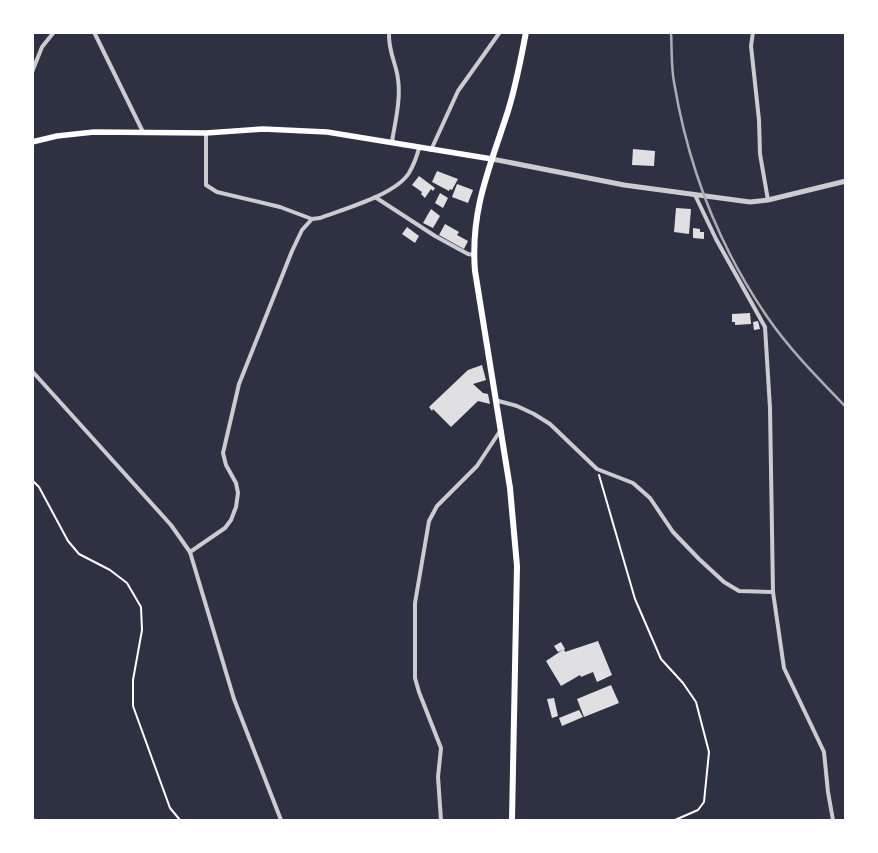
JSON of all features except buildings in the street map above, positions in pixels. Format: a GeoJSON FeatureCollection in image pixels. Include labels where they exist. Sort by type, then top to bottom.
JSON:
{"type":"FeatureCollection","features":[{"type":"Feature","properties":{"kind":"main road"},"geometry":{"type":"LineString","coordinates":[[512,820],[517,566],[510,488],[477,287],[474,255],[475,222],[478,205],[517,79],[526,32]]}},
{"type":"Feature","properties":{"kind":"main road"},"geometry":{"type":"LineString","coordinates":[[32,142],[58,136],[94,132],[206,133],[263,129],[327,132],[492,159]]}},
{"type":"Feature","properties":{"kind":"street"},"geometry":{"type":"LineString","coordinates":[[32,72],[42,48],[54,32]]}},
{"type":"Feature","properties":{"kind":"street"},"geometry":{"type":"LineString","coordinates":[[94,32],[143,132]]}},
{"type":"Feature","properties":{"kind":"street"},"geometry":{"type":"LineString","coordinates":[[388,32],[388,46],[398,78],[398,99],[392,142]]}},
{"type":"Feature","properties":{"kind":"street"},"geometry":{"type":"LineString","coordinates":[[431,150],[458,92],[500,32]]}},
{"type":"Feature","properties":{"kind":"street"},"geometry":{"type":"LineString","coordinates":[[753,32],[751,46],[759,120],[760,154],[768,200]]}},
{"type":"Feature","properties":{"kind":"street"},"geometry":{"type":"LineString","coordinates":[[206,133],[206,185],[218,192],[273,204],[312,219],[320,218],[375,197],[398,184],[408,174],[419,148]]}},
{"type":"Feature","properties":{"kind":"street"},"geometry":{"type":"LineString","coordinates":[[492,159],[624,185],[750,202],[768,200],[846,181]]}},
{"type":"Feature","properties":{"kind":"street"},"geometry":{"type":"LineString","coordinates":[[695,195],[716,239],[765,327],[770,408],[773,592],[784,668],[824,752],[833,820]]}},
{"type":"Feature","properties":{"kind":"street"},"geometry":{"type":"LineString","coordinates":[[375,197],[435,236],[468,254],[474,255]]}},
{"type":"Feature","properties":{"kind":"street"},"geometry":{"type":"LineString","coordinates":[[190,552],[225,528],[231,520],[236,507],[238,493],[236,483],[226,465],[223,453],[234,402],[239,384],[292,251],[302,230],[312,219]]}},
{"type":"Feature","properties":{"kind":"street"},"geometry":{"type":"LineString","coordinates":[[32,370],[165,517],[190,552],[234,699],[281,820]]}},
{"type":"Feature","properties":{"kind":"street"},"geometry":{"type":"LineString","coordinates":[[495,400],[517,406],[534,414],[550,424],[597,469],[633,483],[650,498],[673,532],[724,582],[739,591],[773,592]]}},
{"type":"Feature","properties":{"kind":"street"},"geometry":{"type":"LineString","coordinates":[[441,820],[438,777],[442,748],[415,678],[415,603],[429,521],[436,506],[477,466],[500,431]]}},
{"type":"Feature","properties":{"kind":"path"},"geometry":{"type":"LineString","coordinates":[[597,469],[635,599],[661,659],[683,683],[696,702],[709,752],[704,802],[698,810],[675,820]]}},
{"type":"Feature","properties":{"kind":"path"},"geometry":{"type":"LineString","coordinates":[[32,480],[39,487],[68,540],[79,554],[110,570],[127,583],[141,607],[142,630],[133,680],[133,706],[170,808],[180,820]]}},
{"type":"Feature","properties":{"kind":"railway"},"geometry":{"type":"LineString","coordinates":[[671,32],[673,76],[680,113],[697,175],[720,234],[750,291],[768,318],[805,364],[846,407]]}}]}
